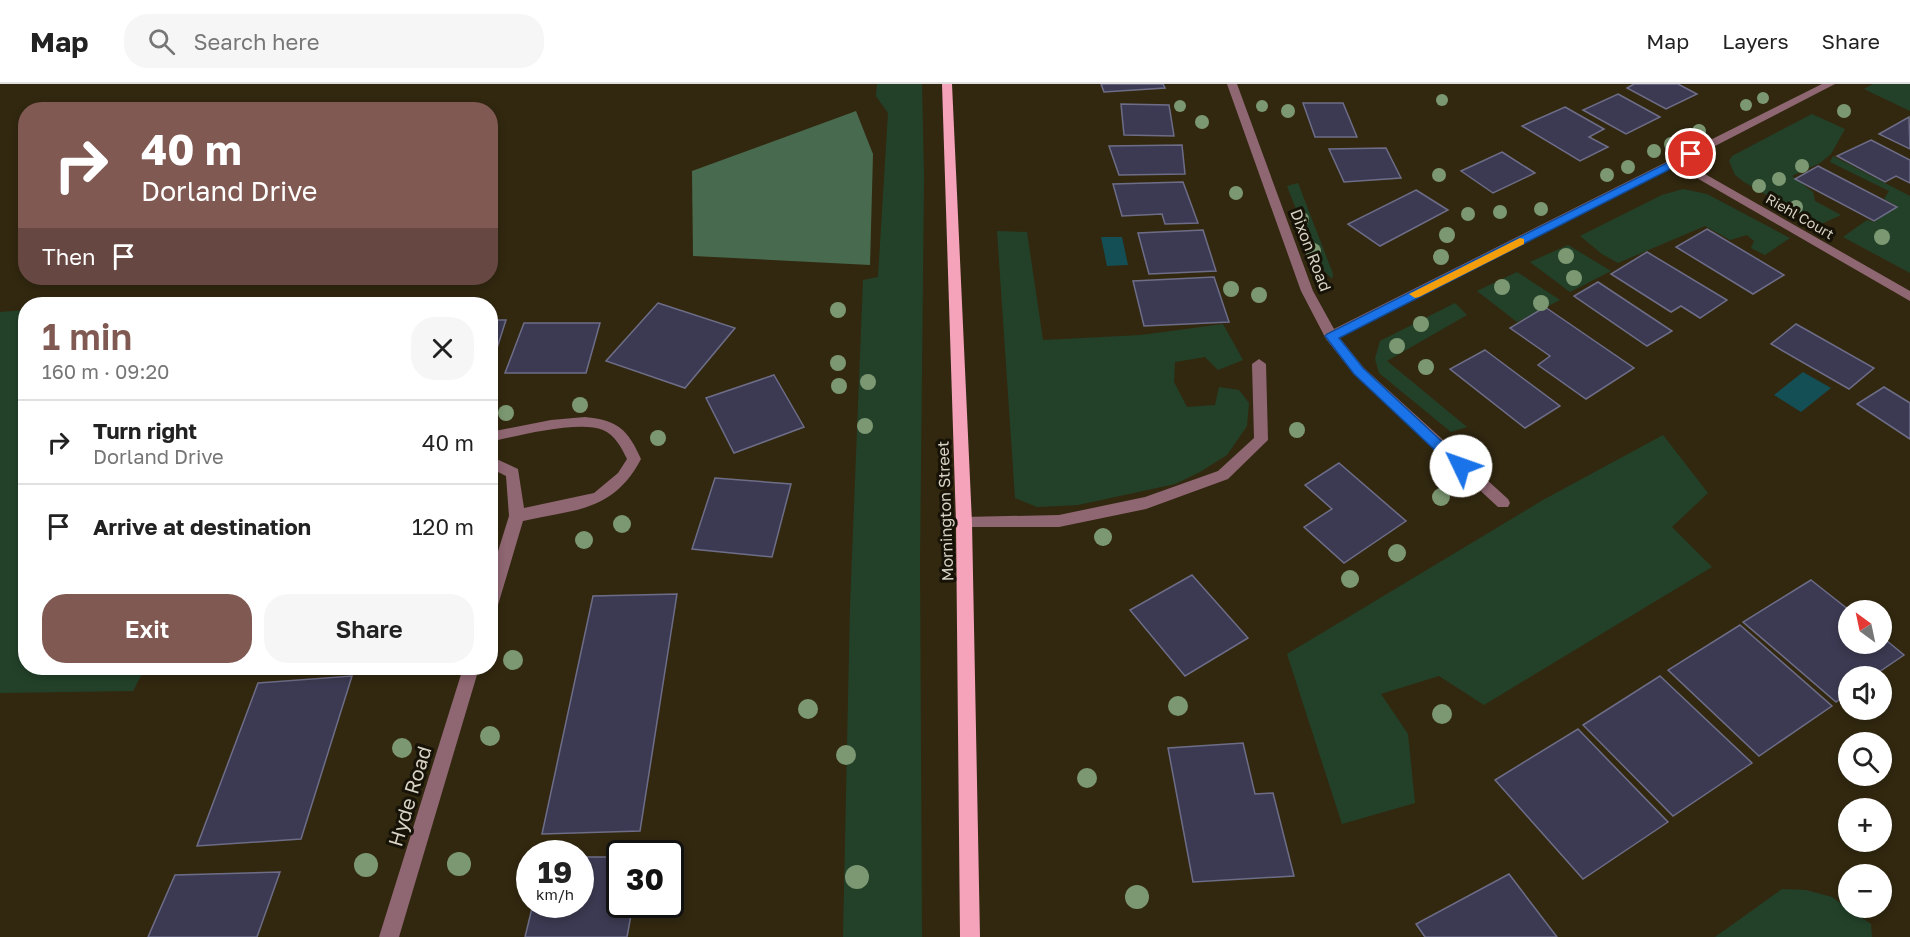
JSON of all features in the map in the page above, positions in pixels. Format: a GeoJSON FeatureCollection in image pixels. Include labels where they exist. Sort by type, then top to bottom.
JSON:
{"type":"FeatureCollection","features":[{"type":"Feature","properties":{"kind":"main road","name":"Mornington Street"},"geometry":{"type":"LineString","coordinates":[[946,84],[964,523],[970,937]]}},
{"type":"Feature","properties":{"kind":"street","name":"Dixon Road"},"geometry":{"type":"LineString","coordinates":[[1232,84],[1307,291],[1331,336],[1359,371],[1503,503]]}},
{"type":"Feature","properties":{"kind":"street"},"geometry":{"type":"LineString","coordinates":[[1331,336],[1830,84]]}},
{"type":"Feature","properties":{"kind":"street","name":"Riehl Court"},"geometry":{"type":"LineString","coordinates":[[1676,162],[1910,297]]}},
{"type":"Feature","properties":{"kind":"street"},"geometry":{"type":"LineString","coordinates":[[964,523],[1059,521],[1146,503],[1223,475],[1261,440],[1259,363]]}},
{"type":"Feature","properties":{"kind":"street"},"geometry":{"type":"LineString","coordinates":[[498,435],[530,427],[580,423],[608,425],[624,438],[634,459],[624,477],[598,498],[518,516]]}},
{"type":"Feature","properties":{"kind":"street"},"geometry":{"type":"LineString","coordinates":[[498,465],[513,473],[518,516],[498,580]]}},
{"type":"Feature","properties":{"kind":"street","name":"Hyde Road"},"geometry":{"type":"LineString","coordinates":[[389,937],[469,675]]}},
{"type":"Feature","properties":{"kind":"green space"},"geometry":{"type":"Polygon","coordinates":[[[877,84],[922,84],[924,176],[920,562],[922,937],[843,937],[850,606],[863,280],[878,277],[888,113],[876,96],[877,84]]]}},
{"type":"Feature","properties":{"kind":"green space"},"geometry":{"type":"Polygon","coordinates":[[[1873,84],[1910,84],[1910,111],[1864,89],[1873,84]]]}},
{"type":"Feature","properties":{"kind":"green space"},"geometry":{"type":"Polygon","coordinates":[[[856,111],[873,154],[870,265],[693,256],[692,171],[856,111]]]}},
{"type":"Feature","properties":{"kind":"green space"},"geometry":{"type":"Polygon","coordinates":[[[1812,114],[1845,129],[1831,154],[1820,163],[1792,176],[1813,192],[1815,201],[1841,215],[1819,225],[1744,182],[1735,175],[1729,161],[1732,156],[1812,114]]]}},
{"type":"Feature","properties":{"kind":"green space"},"geometry":{"type":"Polygon","coordinates":[[[1833,156],[1910,196],[1910,273],[1843,237],[1867,220],[1874,222],[1897,206],[1884,199],[1889,191],[1830,162],[1833,156]]]}},
{"type":"Feature","properties":{"kind":"green space"},"geometry":{"type":"Polygon","coordinates":[[[1298,183],[1333,274],[1332,279],[1318,265],[1287,186],[1298,183]]]}},
{"type":"Feature","properties":{"kind":"green space"},"geometry":{"type":"Polygon","coordinates":[[[1683,189],[1707,194],[1790,238],[1765,255],[1751,248],[1754,241],[1747,235],[1730,240],[1705,226],[1618,263],[1602,254],[1580,236],[1662,195],[1683,189]]]}},
{"type":"Feature","properties":{"kind":"green space"},"geometry":{"type":"Polygon","coordinates":[[[997,231],[1027,232],[1043,340],[1141,335],[1223,324],[1243,360],[1218,370],[1205,357],[1175,362],[1174,382],[1187,407],[1215,405],[1219,387],[1239,390],[1249,403],[1247,426],[1227,455],[1175,484],[1078,505],[1037,507],[1015,498],[997,231]]]}},
{"type":"Feature","properties":{"kind":"green space"},"geometry":{"type":"Polygon","coordinates":[[[1568,245],[1611,271],[1570,292],[1530,262],[1568,245]]]}},
{"type":"Feature","properties":{"kind":"green space"},"geometry":{"type":"Polygon","coordinates":[[[1517,272],[1560,300],[1517,322],[1477,291],[1517,272]]]}},
{"type":"Feature","properties":{"kind":"green space"},"geometry":{"type":"Polygon","coordinates":[[[1455,303],[1467,315],[1387,361],[1467,427],[1451,432],[1379,373],[1375,359],[1380,341],[1455,303]]]}},
{"type":"Feature","properties":{"kind":"green space"},"geometry":{"type":"Polygon","coordinates":[[[18,311],[18,675],[141,675],[133,691],[0,693],[0,312],[18,311]]]}},
{"type":"Feature","properties":{"kind":"green space"},"geometry":{"type":"Polygon","coordinates":[[[1663,435],[1708,493],[1672,527],[1712,567],[1484,705],[1439,676],[1381,694],[1408,734],[1415,803],[1342,824],[1287,654],[1543,500],[1663,435]]]}},
{"type":"Feature","properties":{"kind":"green space"},"geometry":{"type":"Polygon","coordinates":[[[1782,889],[1806,890],[1832,897],[1838,901],[1838,918],[1862,918],[1871,924],[1872,937],[1715,937],[1782,889]]]}},
{"type":"Feature","properties":{"kind":"water"},"geometry":{"type":"Polygon","coordinates":[[[1101,237],[1122,237],[1128,265],[1107,266],[1101,237]]]}},
{"type":"Feature","properties":{"kind":"water"},"geometry":{"type":"Polygon","coordinates":[[[1803,372],[1831,388],[1801,412],[1774,395],[1803,372]]]}},
{"type":"Feature","properties":{"kind":"building"},"geometry":{"type":"Polygon","coordinates":[[[1101,84],[1163,84],[1165,88],[1104,92],[1101,84]]]}},
{"type":"Feature","properties":{"kind":"building"},"geometry":{"type":"Polygon","coordinates":[[[1634,84],[1678,84],[1697,94],[1666,109],[1627,88],[1634,84]]]}},
{"type":"Feature","properties":{"kind":"building"},"geometry":{"type":"Polygon","coordinates":[[[1618,94],[1660,117],[1626,134],[1583,110],[1618,94]]]}},
{"type":"Feature","properties":{"kind":"building"},"geometry":{"type":"Polygon","coordinates":[[[1303,103],[1343,103],[1357,137],[1315,137],[1303,103]]]}},
{"type":"Feature","properties":{"kind":"building"},"geometry":{"type":"Polygon","coordinates":[[[1121,104],[1169,105],[1174,136],[1124,135],[1121,104]]]}},
{"type":"Feature","properties":{"kind":"building"},"geometry":{"type":"Polygon","coordinates":[[[1565,107],[1604,129],[1589,137],[1608,147],[1580,161],[1522,126],[1565,107]]]}},
{"type":"Feature","properties":{"kind":"building"},"geometry":{"type":"Polygon","coordinates":[[[1909,117],[1910,149],[1879,134],[1909,117]]]}},
{"type":"Feature","properties":{"kind":"building"},"geometry":{"type":"Polygon","coordinates":[[[1871,140],[1910,160],[1910,183],[1896,176],[1885,182],[1837,156],[1871,140]]]}},
{"type":"Feature","properties":{"kind":"building"},"geometry":{"type":"Polygon","coordinates":[[[1182,145],[1185,174],[1119,175],[1109,146],[1182,145]]]}},
{"type":"Feature","properties":{"kind":"building"},"geometry":{"type":"Polygon","coordinates":[[[1386,148],[1401,178],[1344,182],[1329,149],[1386,148]]]}},
{"type":"Feature","properties":{"kind":"building"},"geometry":{"type":"Polygon","coordinates":[[[1502,152],[1535,173],[1493,193],[1461,171],[1502,152]]]}},
{"type":"Feature","properties":{"kind":"building"},"geometry":{"type":"Polygon","coordinates":[[[1818,166],[1897,207],[1874,221],[1795,179],[1818,166]]]}},
{"type":"Feature","properties":{"kind":"building"},"geometry":{"type":"Polygon","coordinates":[[[1183,182],[1198,223],[1165,224],[1162,214],[1122,216],[1113,184],[1183,182]]]}},
{"type":"Feature","properties":{"kind":"building"},"geometry":{"type":"Polygon","coordinates":[[[1416,190],[1448,210],[1380,246],[1348,224],[1416,190]]]}},
{"type":"Feature","properties":{"kind":"building"},"geometry":{"type":"Polygon","coordinates":[[[1707,229],[1784,275],[1753,294],[1676,247],[1707,229]]]}},
{"type":"Feature","properties":{"kind":"building"},"geometry":{"type":"Polygon","coordinates":[[[1203,230],[1216,271],[1149,274],[1138,233],[1203,230]]]}},
{"type":"Feature","properties":{"kind":"building"},"geometry":{"type":"Polygon","coordinates":[[[1647,252],[1727,300],[1700,318],[1681,306],[1671,312],[1611,274],[1647,252]]]}},
{"type":"Feature","properties":{"kind":"building"},"geometry":{"type":"Polygon","coordinates":[[[1214,277],[1229,322],[1144,326],[1133,281],[1214,277]]]}},
{"type":"Feature","properties":{"kind":"building"},"geometry":{"type":"Polygon","coordinates":[[[1598,282],[1672,331],[1647,346],[1574,296],[1598,282]]]}},
{"type":"Feature","properties":{"kind":"building"},"geometry":{"type":"Polygon","coordinates":[[[658,303],[735,328],[685,388],[606,361],[658,303]]]}},
{"type":"Feature","properties":{"kind":"building"},"geometry":{"type":"Polygon","coordinates":[[[1545,307],[1634,368],[1586,399],[1538,365],[1550,356],[1510,328],[1545,307]]]}},
{"type":"Feature","properties":{"kind":"building"},"geometry":{"type":"Polygon","coordinates":[[[498,320],[506,320],[498,345],[498,320]]]}},
{"type":"Feature","properties":{"kind":"building"},"geometry":{"type":"Polygon","coordinates":[[[524,323],[600,323],[586,373],[505,373],[524,323]]]}},
{"type":"Feature","properties":{"kind":"building"},"geometry":{"type":"Polygon","coordinates":[[[1796,324],[1874,368],[1849,389],[1771,344],[1796,324]]]}},
{"type":"Feature","properties":{"kind":"building"},"geometry":{"type":"Polygon","coordinates":[[[1485,350],[1560,406],[1525,428],[1450,369],[1485,350]]]}},
{"type":"Feature","properties":{"kind":"building"},"geometry":{"type":"Polygon","coordinates":[[[774,375],[804,427],[734,453],[706,398],[774,375]]]}},
{"type":"Feature","properties":{"kind":"building"},"geometry":{"type":"Polygon","coordinates":[[[1884,387],[1910,403],[1910,439],[1857,404],[1884,387]]]}},
{"type":"Feature","properties":{"kind":"building"},"geometry":{"type":"Polygon","coordinates":[[[1339,463],[1406,521],[1344,563],[1304,527],[1332,509],[1305,485],[1339,463]]]}},
{"type":"Feature","properties":{"kind":"building"},"geometry":{"type":"Polygon","coordinates":[[[715,478],[791,484],[772,557],[692,549],[715,478]]]}},
{"type":"Feature","properties":{"kind":"building"},"geometry":{"type":"Polygon","coordinates":[[[1192,575],[1248,638],[1185,676],[1130,610],[1192,575]]]}},
{"type":"Feature","properties":{"kind":"building"},"geometry":{"type":"Polygon","coordinates":[[[1811,580],[1838,601],[1838,654],[1892,654],[1892,645],[1904,655],[1888,666],[1838,666],[1838,700],[1836,702],[1743,622],[1811,580]]]}},
{"type":"Feature","properties":{"kind":"building"},"geometry":{"type":"Polygon","coordinates":[[[677,594],[640,831],[542,834],[593,596],[677,594]]]}},
{"type":"Feature","properties":{"kind":"building"},"geometry":{"type":"Polygon","coordinates":[[[1740,625],[1832,706],[1759,756],[1668,670],[1740,625]]]}},
{"type":"Feature","properties":{"kind":"building"},"geometry":{"type":"Polygon","coordinates":[[[352,676],[301,839],[197,846],[258,683],[352,676]]]}},
{"type":"Feature","properties":{"kind":"building"},"geometry":{"type":"Polygon","coordinates":[[[1660,676],[1752,763],[1673,816],[1583,725],[1660,676]]]}},
{"type":"Feature","properties":{"kind":"building"},"geometry":{"type":"Polygon","coordinates":[[[1578,729],[1668,822],[1583,879],[1495,780],[1578,729]]]}},
{"type":"Feature","properties":{"kind":"building"},"geometry":{"type":"Polygon","coordinates":[[[1243,743],[1255,794],[1273,793],[1294,876],[1193,882],[1168,748],[1243,743]]]}},
{"type":"Feature","properties":{"kind":"building"},"geometry":{"type":"Polygon","coordinates":[[[594,857],[606,857],[606,918],[630,918],[627,937],[525,937],[530,918],[594,918],[594,857]]]}},
{"type":"Feature","properties":{"kind":"building"},"geometry":{"type":"Polygon","coordinates":[[[280,872],[257,937],[148,937],[175,875],[280,872]]]}},
{"type":"Feature","properties":{"kind":"building"},"geometry":{"type":"Polygon","coordinates":[[[1509,874],[1557,937],[1425,937],[1416,924],[1509,874]]]}},
{"type":"Feature","properties":{"kind":"slow traffic"},"geometry":{"type":"LineString","coordinates":[[1415,294],[1520,241]]}},
{"type":"Feature","properties":{"kind":"route"},"geometry":{"type":"LineString","coordinates":[[1461,466],[1359,371],[1331,336],[1691,154]]}}]}
